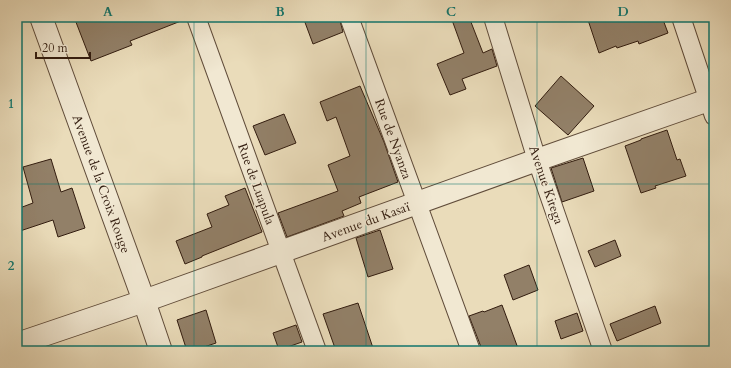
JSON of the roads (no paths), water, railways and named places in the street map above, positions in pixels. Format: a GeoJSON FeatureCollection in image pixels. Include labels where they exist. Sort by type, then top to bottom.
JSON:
{"type":"FeatureCollection","features":[{"type":"Feature","properties":{"kind":"street","name":"Avenue de la Croix Rouge"},"geometry":{"type":"LineString","coordinates":[[41,17],[161,351]]}},
{"type":"Feature","properties":{"kind":"street","name":"Rue de Luapula"},"geometry":{"type":"LineString","coordinates":[[196,17],[317,351]]}},
{"type":"Feature","properties":{"kind":"street","name":"Rue de Nyanza"},"geometry":{"type":"LineString","coordinates":[[349,17],[416,204],[471,351]]}},
{"type":"Feature","properties":{"kind":"street","name":"Avenue Kitega"},"geometry":{"type":"LineString","coordinates":[[493,17],[537,160],[603,351]]}},
{"type":"Feature","properties":{"kind":"street"},"geometry":{"type":"LineString","coordinates":[[680,17],[712,105]]}},
{"type":"Feature","properties":{"kind":"street","name":"Avenue du Kasaï"},"geometry":{"type":"LineString","coordinates":[[17,344],[144,301],[537,160],[712,105]]}}]}
